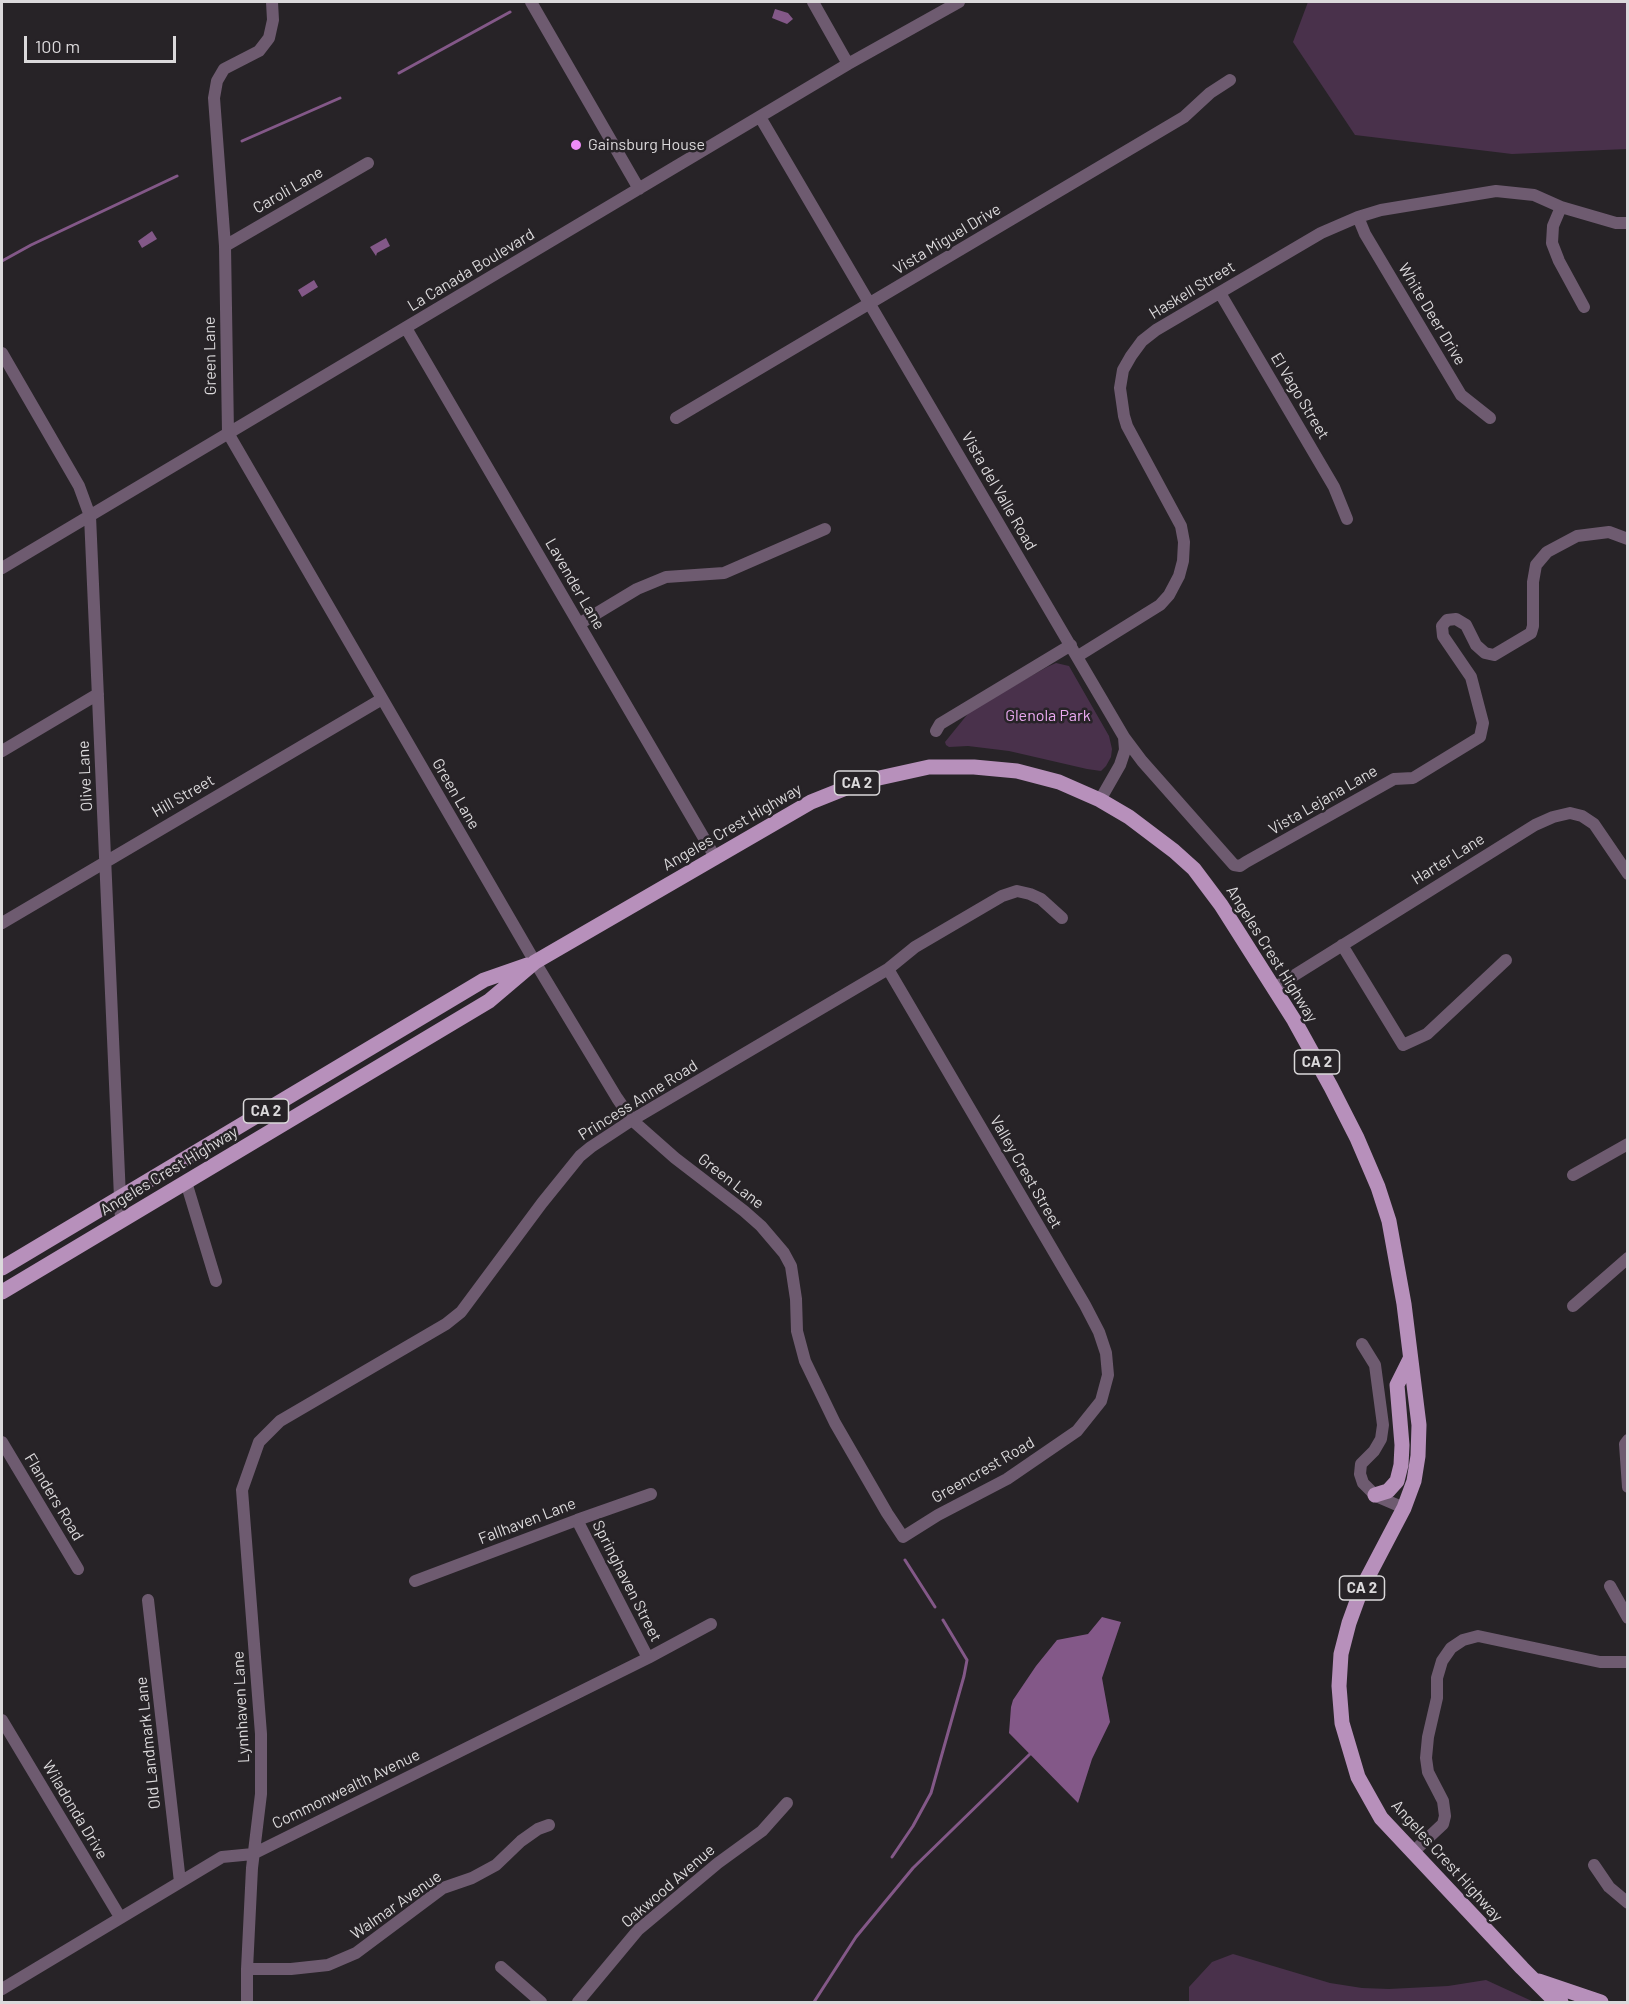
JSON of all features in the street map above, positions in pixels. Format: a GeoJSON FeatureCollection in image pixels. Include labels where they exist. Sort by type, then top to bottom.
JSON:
{"type":"FeatureCollection","features":[{"type":"Feature","properties":{"kind":"main road","name":"Angeles Crest Highway"},"geometry":{"type":"LineString","coordinates":[[2,1292],[489,1001],[535,962],[811,802],[861,782],[929,767],[974,767],[1017,771],[1059,782],[1100,800],[1152,833],[1194,869],[1221,905],[1274,988],[1331,1087],[1357,1138],[1383,1203],[1393,1239],[1404,1304],[1419,1425],[1418,1456],[1414,1481],[1404,1508],[1353,1608],[1341,1654],[1339,1686],[1342,1723],[1358,1777],[1381,1818],[1549,1995],[1561,2002]]}},
{"type":"Feature","properties":{"kind":"main road","name":"Angeles Crest Highway"},"geometry":{"type":"LineString","coordinates":[[2,1268],[484,980],[535,962]]}},
{"type":"Feature","properties":{"kind":"main road"},"geometry":{"type":"LineString","coordinates":[[1375,1495],[1388,1491],[1397,1481],[1401,1466],[1402,1445],[1397,1385],[1410,1359]]}},
{"type":"Feature","properties":{"kind":"main road","name":"Angeles Crest Highway"},"geometry":{"type":"LineString","coordinates":[[1536,1981],[1601,2002]]}},
{"type":"Feature","properties":{"kind":"main road"},"geometry":{"type":"LineString","coordinates":[[1536,1981],[1575,2002]]}},
{"type":"Feature","properties":{"kind":"street","name":"Green Lane"},"geometry":{"type":"LineString","coordinates":[[272,2],[273,20],[269,38],[259,51],[224,69],[217,81],[214,98],[225,246],[228,433],[535,962],[617,1098],[632,1120],[675,1158],[753,1219],[784,1253],[791,1266],[796,1299],[797,1330],[805,1361],[835,1422],[886,1513],[903,1537]]}},
{"type":"Feature","properties":{"kind":"street"},"geometry":{"type":"LineString","coordinates":[[531,2],[639,189]]}},
{"type":"Feature","properties":{"kind":"street"},"geometry":{"type":"LineString","coordinates":[[813,2],[849,64]]}},
{"type":"Feature","properties":{"kind":"street","name":"La Canada Boulevard"},"geometry":{"type":"LineString","coordinates":[[2,568],[849,64],[959,2]]}},
{"type":"Feature","properties":{"kind":"street","name":"Vista Miguel Drive"},"geometry":{"type":"LineString","coordinates":[[676,418],[1184,117],[1210,93],[1230,80]]}},
{"type":"Feature","properties":{"kind":"street","name":"Vista del Valle Road"},"geometry":{"type":"LineString","coordinates":[[760,117],[1124,736],[1142,761],[1234,865]]}},
{"type":"Feature","properties":{"kind":"street","name":"Caroli Lane"},"geometry":{"type":"LineString","coordinates":[[225,246],[368,163]]}},
{"type":"Feature","properties":{"kind":"street","name":"Haskell Street"},"geometry":{"type":"LineString","coordinates":[[936,731],[940,724],[1074,651],[1129,626],[1160,605],[1169,595],[1179,576],[1183,561],[1184,542],[1181,526],[1130,432],[1124,416],[1120,388],[1123,370],[1142,341],[1156,330],[1322,233],[1358,217],[1381,210],[1496,191],[1534,195],[1562,207],[1616,223],[1628,223]]}},
{"type":"Feature","properties":{"kind":"street"},"geometry":{"type":"LineString","coordinates":[[1562,207],[1553,226],[1552,243],[1584,307]]}},
{"type":"Feature","properties":{"kind":"street","name":"White Deer Drive"},"geometry":{"type":"LineString","coordinates":[[1358,217],[1365,234],[1461,395],[1490,418]]}},
{"type":"Feature","properties":{"kind":"street","name":"El Vago Street"},"geometry":{"type":"LineString","coordinates":[[1220,293],[1334,487],[1347,519]]}},
{"type":"Feature","properties":{"kind":"street","name":"Lavender Lane"},"geometry":{"type":"LineString","coordinates":[[406,328],[715,857]]}},
{"type":"Feature","properties":{"kind":"street","name":"Olive Lane"},"geometry":{"type":"LineString","coordinates":[[2,354],[79,486],[90,516],[121,1220]]}},
{"type":"Feature","properties":{"kind":"street"},"geometry":{"type":"LineString","coordinates":[[579,624],[637,589],[666,577],[724,573],[825,528]]}},
{"type":"Feature","properties":{"kind":"street","name":"Vista Lejana Lane"},"geometry":{"type":"LineString","coordinates":[[1234,865],[1240,866],[1394,778],[1413,778],[1480,737],[1483,723],[1472,676],[1443,636],[1442,626],[1447,620],[1456,619],[1466,625],[1476,645],[1494,655],[1531,633],[1536,564],[1547,552],[1577,536],[1610,532],[1628,540]]}},
{"type":"Feature","properties":{"kind":"street"},"geometry":{"type":"LineString","coordinates":[[2,751],[98,694]]}},
{"type":"Feature","properties":{"kind":"street","name":"Hill Street"},"geometry":{"type":"LineString","coordinates":[[2,923],[382,699]]}},
{"type":"Feature","properties":{"kind":"street"},"geometry":{"type":"LineString","coordinates":[[1100,800],[1120,765],[1125,750],[1124,736]]}},
{"type":"Feature","properties":{"kind":"street","name":"Harter Lane"},"geometry":{"type":"LineString","coordinates":[[1274,988],[1535,825],[1553,817],[1570,813],[1582,816],[1594,824],[1626,870]]}},
{"type":"Feature","properties":{"kind":"street","name":"Princess Anne Road"},"geometry":{"type":"LineString","coordinates":[[280,1421],[446,1324],[461,1312],[580,1156],[632,1120],[888,969],[915,947],[1002,896],[1017,891],[1030,894],[1041,899],[1062,918]]}},
{"type":"Feature","properties":{"kind":"street"},"geometry":{"type":"LineString","coordinates":[[1342,945],[1403,1045],[1427,1034],[1506,960]]}},
{"type":"Feature","properties":{"kind":"street","name":"Valley Crest Street"},"geometry":{"type":"LineString","coordinates":[[888,969],[1099,1332],[1106,1353],[1108,1375],[1101,1401]]}},
{"type":"Feature","properties":{"kind":"street"},"geometry":{"type":"LineString","coordinates":[[1573,1175],[1628,1144]]}},
{"type":"Feature","properties":{"kind":"street"},"geometry":{"type":"LineString","coordinates":[[186,1182],[216,1281]]}},
{"type":"Feature","properties":{"kind":"street"},"geometry":{"type":"LineString","coordinates":[[1573,1306],[1628,1258]]}},
{"type":"Feature","properties":{"kind":"street"},"geometry":{"type":"LineString","coordinates":[[1362,1344],[1375,1365],[1383,1425],[1381,1439],[1374,1451],[1361,1464],[1360,1474],[1366,1488],[1375,1495],[1404,1508]]}},
{"type":"Feature","properties":{"kind":"street","name":"Greencrest Road"},"geometry":{"type":"LineString","coordinates":[[903,1537],[938,1515],[1007,1479],[1060,1444],[1077,1431],[1101,1401]]}},
{"type":"Feature","properties":{"kind":"street","name":"Lynnhaven Lane"},"geometry":{"type":"LineString","coordinates":[[247,2002],[253,1854],[261,1794],[261,1734],[242,1490],[259,1442],[280,1421]]}},
{"type":"Feature","properties":{"kind":"street"},"geometry":{"type":"LineString","coordinates":[[1628,1440],[1625,1444],[1628,1487]]}},
{"type":"Feature","properties":{"kind":"street","name":"Flanders Road"},"geometry":{"type":"LineString","coordinates":[[2,1442],[78,1569]]}},
{"type":"Feature","properties":{"kind":"street","name":"Fallhaven Lane"},"geometry":{"type":"LineString","coordinates":[[416,1581],[651,1494]]}},
{"type":"Feature","properties":{"kind":"street","name":"Springhaven Street"},"geometry":{"type":"LineString","coordinates":[[577,1520],[648,1658]]}},
{"type":"Feature","properties":{"kind":"street"},"geometry":{"type":"LineString","coordinates":[[1610,1586],[1628,1618]]}},
{"type":"Feature","properties":{"kind":"street","name":"Old Landmark Lane"},"geometry":{"type":"LineString","coordinates":[[148,1600],[180,1882]]}},
{"type":"Feature","properties":{"kind":"street","name":"Commonwealth Avenue"},"geometry":{"type":"LineString","coordinates":[[2,1989],[222,1857],[253,1854],[648,1658],[711,1624]]}},
{"type":"Feature","properties":{"kind":"street"},"geometry":{"type":"LineString","coordinates":[[1412,1853],[1443,1824],[1445,1816],[1443,1801],[1428,1772],[1426,1758],[1428,1737],[1437,1698],[1437,1678],[1442,1661],[1451,1648],[1463,1640],[1478,1636],[1600,1662],[1628,1662]]}},
{"type":"Feature","properties":{"kind":"street","name":"Wiladonda Drive"},"geometry":{"type":"LineString","coordinates":[[2,1720],[120,1917]]}},
{"type":"Feature","properties":{"kind":"street","name":"Oakwood Avenue"},"geometry":{"type":"LineString","coordinates":[[578,2002],[638,1930],[718,1863],[762,1831],[787,1803]]}},
{"type":"Feature","properties":{"kind":"street","name":"Walmar Avenue"},"geometry":{"type":"LineString","coordinates":[[247,1969],[291,1969],[328,1965],[356,1953],[443,1888],[472,1878],[496,1865],[521,1841],[538,1829],[549,1825]]}},
{"type":"Feature","properties":{"kind":"street"},"geometry":{"type":"LineString","coordinates":[[1594,1865],[1609,1887],[1628,1903]]}},
{"type":"Feature","properties":{"kind":"street"},"geometry":{"type":"LineString","coordinates":[[501,1967],[541,2002]]}},
{"type":"Feature","properties":{"kind":"green space"},"geometry":{"type":"Polygon","coordinates":[[[1308,2],[1627,2],[1627,149],[1512,154],[1355,135],[1293,42],[1308,2]]]}},
{"type":"Feature","properties":{"kind":"green space","name":"Glenola Park"},"geometry":{"type":"Polygon","coordinates":[[[1056,663],[1069,666],[1109,736],[1111,757],[1101,771],[1009,751],[946,745],[945,742],[971,710],[1056,663]]]}},
{"type":"Feature","properties":{"kind":"green space"},"geometry":{"type":"Polygon","coordinates":[[[1233,1954],[1330,1983],[1362,1988],[1448,1986],[1486,1980],[1534,2002],[1189,2002],[1189,1987],[1212,1962],[1233,1954]]]}},
{"type":"Feature","properties":{"kind":"shaded area"},"geometry":{"type":"Polygon","coordinates":[[[775,9],[788,13],[793,19],[787,24],[772,18],[775,9]]]}},
{"type":"Feature","properties":{"kind":"shaded area"},"geometry":{"type":"Polygon","coordinates":[[[152,231],[157,239],[142,248],[138,241],[152,231]]]}},
{"type":"Feature","properties":{"kind":"shaded area"},"geometry":{"type":"Polygon","coordinates":[[[386,238],[390,246],[377,253],[376,256],[370,247],[386,238]]]}},
{"type":"Feature","properties":{"kind":"shaded area"},"geometry":{"type":"Polygon","coordinates":[[[314,280],[318,287],[302,297],[298,290],[314,280]]]}},
{"type":"Feature","properties":{"kind":"shaded area"},"geometry":{"type":"Polygon","coordinates":[[[1102,1617],[1121,1622],[1102,1678],[1110,1722],[1092,1759],[1078,1803],[1009,1733],[1011,1707],[1013,1700],[1036,1666],[1057,1640],[1088,1634],[1102,1617]]]}},
{"type":"Feature","properties":{"kind":"waterway"},"geometry":{"type":"LineString","coordinates":[[399,73],[510,12]]}},
{"type":"Feature","properties":{"kind":"waterway"},"geometry":{"type":"LineString","coordinates":[[242,141],[340,98]]}},
{"type":"Feature","properties":{"kind":"waterway"},"geometry":{"type":"LineString","coordinates":[[2,261],[177,176]]}},
{"type":"Feature","properties":{"kind":"waterway"},"geometry":{"type":"LineString","coordinates":[[905,1560],[935,1607]]}},
{"type":"Feature","properties":{"kind":"waterway"},"geometry":{"type":"LineString","coordinates":[[892,1857],[913,1826],[931,1793],[964,1676],[967,1660],[943,1620]]}},
{"type":"Feature","properties":{"kind":"waterway"},"geometry":{"type":"LineString","coordinates":[[814,2002],[856,1937],[913,1868],[1030,1754]]}},
{"type":"Feature","properties":{"kind":"place","name":"Gainsburg House"},"geometry":{"type":"Point","coordinates":[576,145]}}]}
